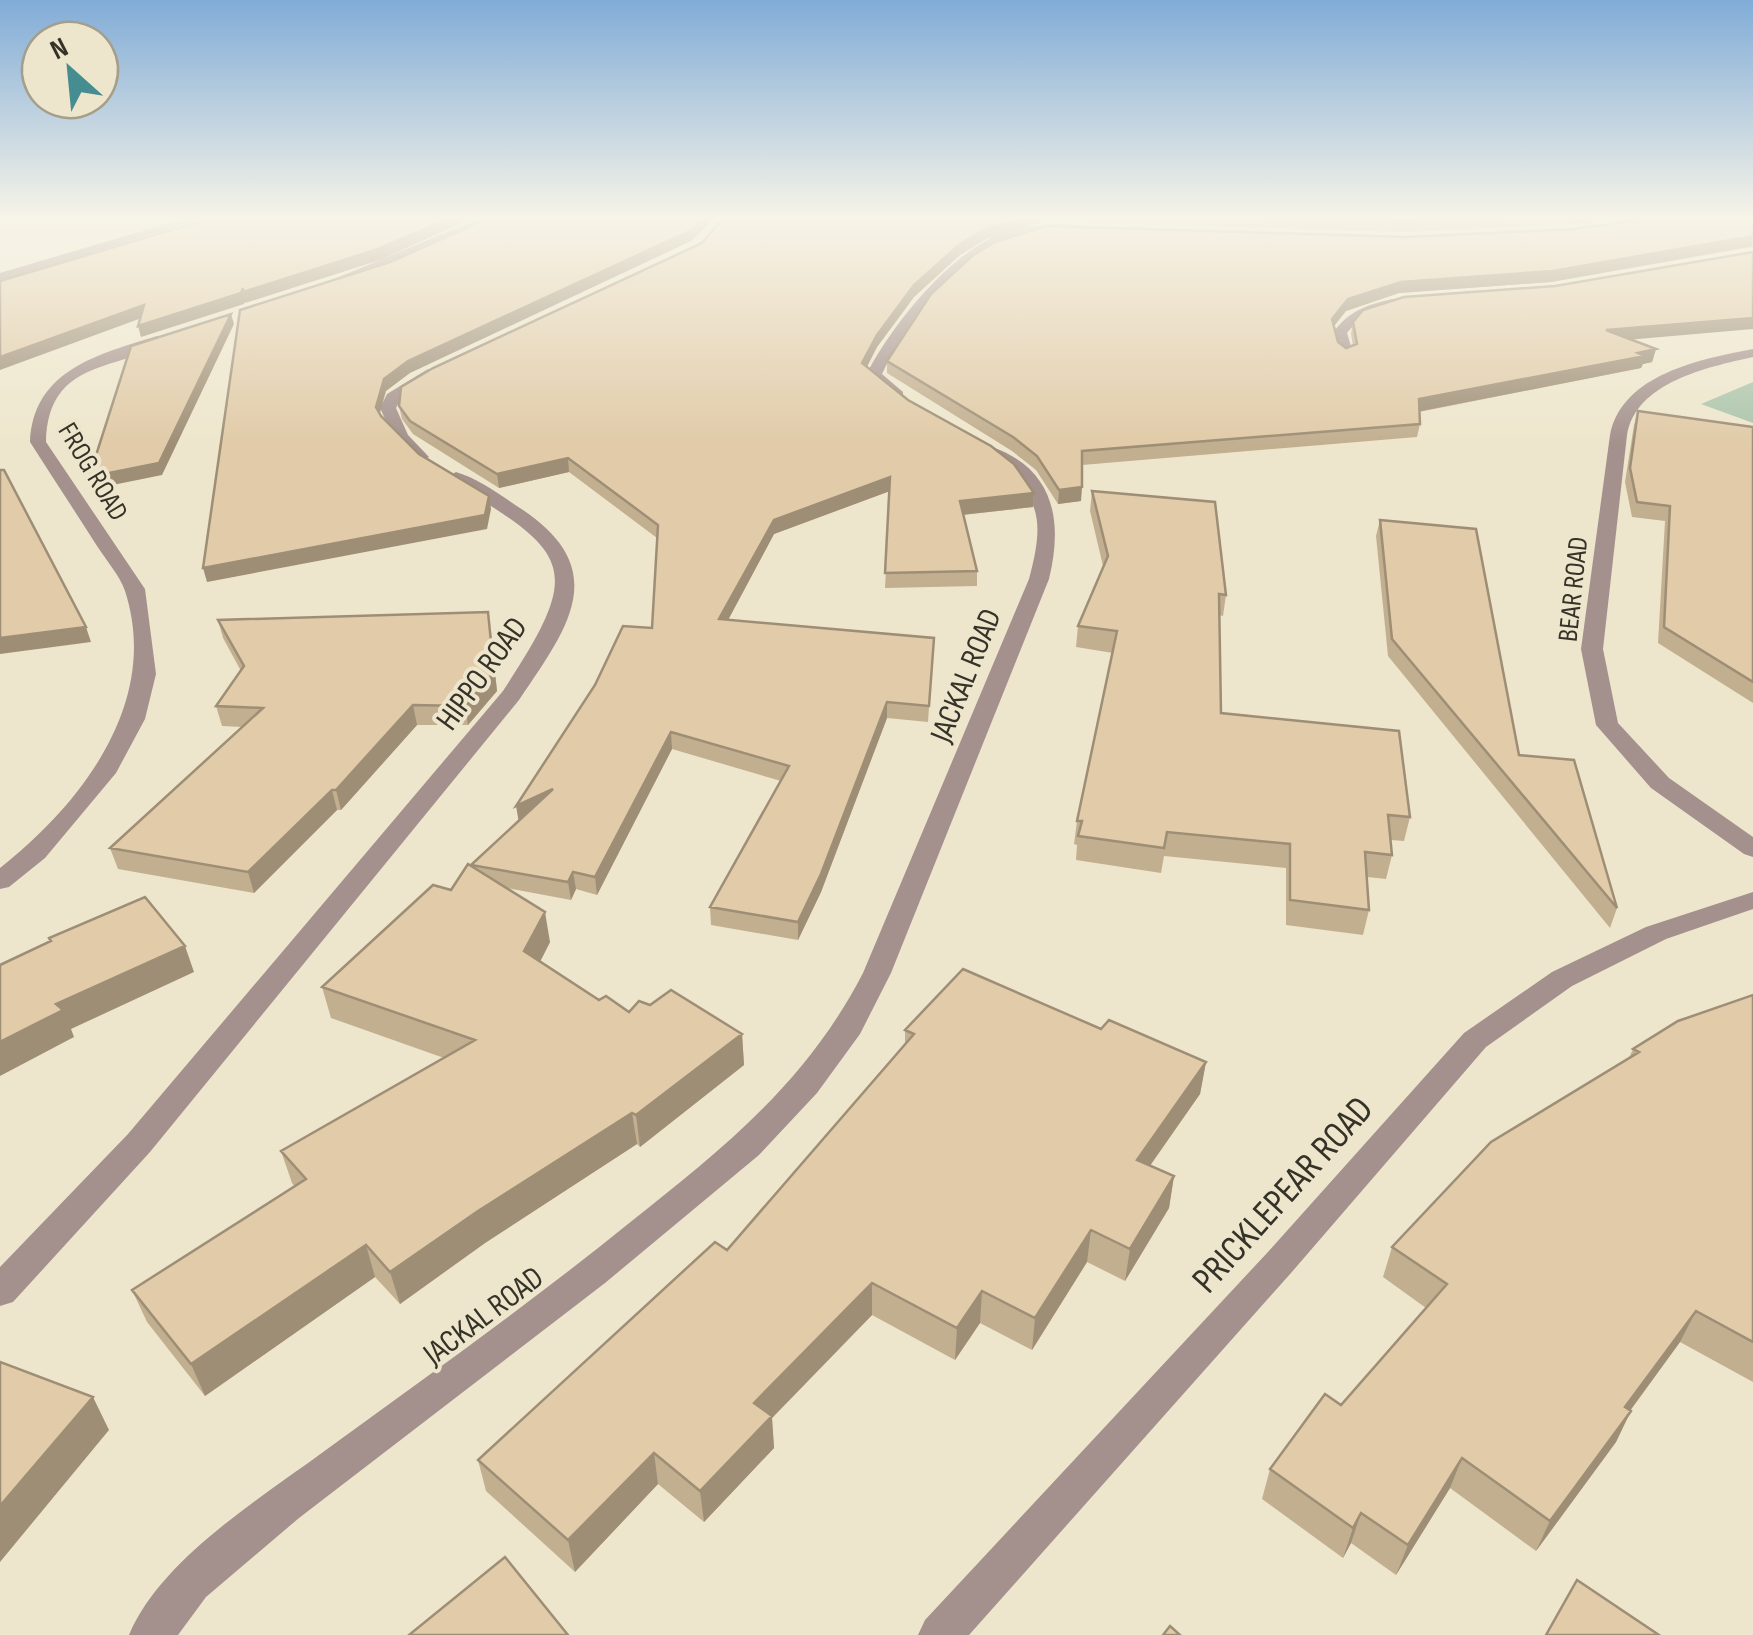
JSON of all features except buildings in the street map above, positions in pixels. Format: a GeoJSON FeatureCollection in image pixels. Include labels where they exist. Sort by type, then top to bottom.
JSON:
{"type":"FeatureCollection","features":[{"type":"Feature","properties":{"kind":"street"},"geometry":{"type":"LineString","coordinates":[[922,412],[874,375],[884,352],[935,292]]}},
{"type":"Feature","properties":{"kind":"street"},"geometry":{"type":"LineString","coordinates":[[1346,354],[1340,333],[1345,324],[1366,310],[1400,301]]}},
{"type":"Feature","properties":{"kind":"street","name":"FROG ROAD"},"geometry":{"type":"LineString","coordinates":[[0,881],[36,852],[108,768],[134,719],[145,674],[135,589],[38,442],[38,412],[60,382],[127,350],[178,334]]}},
{"type":"Feature","properties":{"kind":"street","name":"BEAR ROAD"},"geometry":{"type":"LineString","coordinates":[[1753,353],[1682,374],[1634,400],[1616,436],[1618,458],[1592,649],[1607,725],[1660,782],[1753,849]]}},
{"type":"Feature","properties":{"kind":"street","name":"HIPPO ROAD"},"geometry":{"type":"LineString","coordinates":[[0,1291],[139,1144],[511,696],[554,627],[568,593],[568,569],[553,543],[517,512],[417,455],[392,421],[388,408],[393,396],[443,366]]}},
{"type":"Feature","properties":{"kind":"street","name":"JACKAL ROAD"},"geometry":{"type":"LineString","coordinates":[[151,1635],[191,1582],[244,1537],[593,1273],[748,1146],[806,1085],[850,1026],[877,973],[1039,579],[1050,542],[1051,518],[1044,499],[1012,465],[972,440]]}},
{"type":"Feature","properties":{"kind":"street","name":"PRICKLEPEAR ROAD"},"geometry":{"type":"LineString","coordinates":[[940,1635],[1279,1263],[1475,1040],[1562,979],[1656,934],[1753,900]]}},
{"type":"Feature","properties":{"kind":"green space"},"geometry":{"type":"Polygon","coordinates":[[[1753,382],[1753,423],[1701,404],[1753,382]]]}}]}
